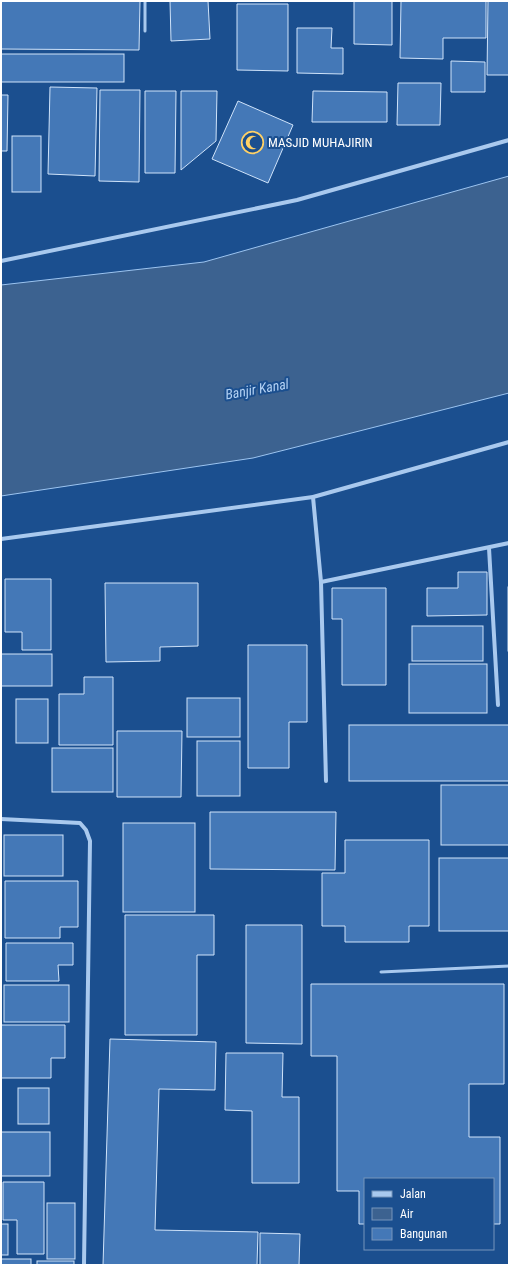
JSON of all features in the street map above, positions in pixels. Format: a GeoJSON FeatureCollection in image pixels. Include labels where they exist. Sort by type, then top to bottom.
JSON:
{"type":"FeatureCollection","features":[{"type":"Feature","properties":{"kind":"street"},"geometry":{"type":"LineString","coordinates":[[1,261],[297,200],[509,140]]}},
{"type":"Feature","properties":{"kind":"street"},"geometry":{"type":"LineString","coordinates":[[1,539],[313,497],[509,442]]}},
{"type":"Feature","properties":{"kind":"street"},"geometry":{"type":"LineString","coordinates":[[313,497],[321,582],[326,781]]}},
{"type":"Feature","properties":{"kind":"street"},"geometry":{"type":"LineString","coordinates":[[321,582],[509,543]]}},
{"type":"Feature","properties":{"kind":"street"},"geometry":{"type":"LineString","coordinates":[[489,548],[498,704]]}},
{"type":"Feature","properties":{"kind":"street"},"geometry":{"type":"LineString","coordinates":[[1,819],[80,823],[86,830],[90,841],[84,1265]]}},
{"type":"Feature","properties":{"kind":"lane"},"geometry":{"type":"LineString","coordinates":[[145,1],[145,31]]}},
{"type":"Feature","properties":{"kind":"lane"},"geometry":{"type":"LineString","coordinates":[[381,972],[509,966]]}},
{"type":"Feature","properties":{"kind":"water","name":"Banjir Kanal"},"geometry":{"type":"Polygon","coordinates":[[[509,176],[509,393],[253,458],[1,496],[1,285],[204,262],[509,176]]]}},
{"type":"Feature","properties":{"kind":"building"},"geometry":{"type":"Polygon","coordinates":[[[1,1],[140,1],[139,50],[1,49],[1,1]]]}},
{"type":"Feature","properties":{"kind":"building"},"geometry":{"type":"Polygon","coordinates":[[[170,1],[208,1],[210,39],[171,41],[170,1]]]}},
{"type":"Feature","properties":{"kind":"building"},"geometry":{"type":"Polygon","coordinates":[[[354,1],[392,1],[392,45],[354,44],[354,1]]]}},
{"type":"Feature","properties":{"kind":"building"},"geometry":{"type":"Polygon","coordinates":[[[401,1],[486,1],[486,38],[443,38],[443,59],[400,58],[401,1]]]}},
{"type":"Feature","properties":{"kind":"building"},"geometry":{"type":"Polygon","coordinates":[[[488,1],[509,1],[509,75],[487,75],[488,1]]]}},
{"type":"Feature","properties":{"kind":"building"},"geometry":{"type":"Polygon","coordinates":[[[237,4],[288,4],[288,71],[237,70],[237,4]]]}},
{"type":"Feature","properties":{"kind":"building"},"geometry":{"type":"Polygon","coordinates":[[[297,28],[332,28],[331,48],[343,48],[343,74],[297,73],[297,28]]]}},
{"type":"Feature","properties":{"kind":"building"},"geometry":{"type":"Polygon","coordinates":[[[1,54],[124,54],[124,82],[1,82],[1,54]]]}},
{"type":"Feature","properties":{"kind":"building"},"geometry":{"type":"Polygon","coordinates":[[[451,61],[485,62],[485,92],[451,92],[451,61]]]}},
{"type":"Feature","properties":{"kind":"building"},"geometry":{"type":"Polygon","coordinates":[[[398,83],[441,83],[440,125],[397,125],[398,83]]]}},
{"type":"Feature","properties":{"kind":"building"},"geometry":{"type":"Polygon","coordinates":[[[50,87],[97,88],[95,176],[48,174],[50,87]]]}},
{"type":"Feature","properties":{"kind":"building"},"geometry":{"type":"Polygon","coordinates":[[[100,90],[140,90],[139,182],[99,181],[100,90]]]}},
{"type":"Feature","properties":{"kind":"building"},"geometry":{"type":"Polygon","coordinates":[[[145,91],[176,91],[175,173],[145,173],[145,91]]]}},
{"type":"Feature","properties":{"kind":"building"},"geometry":{"type":"Polygon","coordinates":[[[181,91],[217,91],[216,141],[181,170],[181,91]]]}},
{"type":"Feature","properties":{"kind":"building"},"geometry":{"type":"Polygon","coordinates":[[[313,91],[387,92],[387,122],[312,122],[313,91]]]}},
{"type":"Feature","properties":{"kind":"building"},"geometry":{"type":"Polygon","coordinates":[[[1,95],[8,95],[7,151],[1,151],[1,95]]]}},
{"type":"Feature","properties":{"kind":"building","name":"MASJID MUHAJIRIN"},"geometry":{"type":"Polygon","coordinates":[[[238,101],[293,125],[268,183],[212,159],[238,101]]]}},
{"type":"Feature","properties":{"kind":"building"},"geometry":{"type":"Polygon","coordinates":[[[12,136],[41,136],[41,192],[12,192],[12,136]]]}},
{"type":"Feature","properties":{"kind":"building"},"geometry":{"type":"Polygon","coordinates":[[[458,572],[487,572],[487,615],[427,616],[427,588],[458,588],[458,572]]]}},
{"type":"Feature","properties":{"kind":"building"},"geometry":{"type":"Polygon","coordinates":[[[5,579],[51,579],[51,650],[22,650],[22,632],[5,632],[5,579]]]}},
{"type":"Feature","properties":{"kind":"building"},"geometry":{"type":"Polygon","coordinates":[[[105,583],[198,583],[198,646],[160,647],[160,661],[106,662],[105,583]]]}},
{"type":"Feature","properties":{"kind":"building"},"geometry":{"type":"Polygon","coordinates":[[[509,587],[509,651],[508,651],[509,587]]]}},
{"type":"Feature","properties":{"kind":"building"},"geometry":{"type":"Polygon","coordinates":[[[332,588],[386,588],[386,685],[342,685],[342,619],[332,619],[332,588]]]}},
{"type":"Feature","properties":{"kind":"building"},"geometry":{"type":"Polygon","coordinates":[[[412,626],[483,626],[483,661],[412,661],[412,626]]]}},
{"type":"Feature","properties":{"kind":"building"},"geometry":{"type":"Polygon","coordinates":[[[248,645],[307,645],[307,722],[289,722],[289,768],[248,768],[248,645]]]}},
{"type":"Feature","properties":{"kind":"building"},"geometry":{"type":"Polygon","coordinates":[[[1,654],[52,654],[52,686],[1,686],[1,654]]]}},
{"type":"Feature","properties":{"kind":"building"},"geometry":{"type":"Polygon","coordinates":[[[409,664],[487,664],[487,713],[409,713],[409,664]]]}},
{"type":"Feature","properties":{"kind":"building"},"geometry":{"type":"Polygon","coordinates":[[[84,677],[113,677],[113,745],[59,745],[59,694],[84,694],[84,677]]]}},
{"type":"Feature","properties":{"kind":"building"},"geometry":{"type":"Polygon","coordinates":[[[187,698],[240,698],[240,737],[187,737],[187,698]]]}},
{"type":"Feature","properties":{"kind":"building"},"geometry":{"type":"Polygon","coordinates":[[[16,699],[48,699],[48,743],[16,743],[16,699]]]}},
{"type":"Feature","properties":{"kind":"building"},"geometry":{"type":"Polygon","coordinates":[[[349,725],[509,725],[509,781],[349,781],[349,725]]]}},
{"type":"Feature","properties":{"kind":"building"},"geometry":{"type":"Polygon","coordinates":[[[117,731],[182,731],[181,797],[117,797],[117,731]]]}},
{"type":"Feature","properties":{"kind":"building"},"geometry":{"type":"Polygon","coordinates":[[[197,741],[240,741],[240,796],[197,796],[197,741]]]}},
{"type":"Feature","properties":{"kind":"building"},"geometry":{"type":"Polygon","coordinates":[[[52,748],[113,748],[113,792],[52,792],[52,748]]]}},
{"type":"Feature","properties":{"kind":"building"},"geometry":{"type":"Polygon","coordinates":[[[441,785],[509,785],[509,845],[441,845],[441,785]]]}},
{"type":"Feature","properties":{"kind":"building"},"geometry":{"type":"Polygon","coordinates":[[[210,812],[336,812],[335,870],[210,869],[210,812]]]}},
{"type":"Feature","properties":{"kind":"building"},"geometry":{"type":"Polygon","coordinates":[[[123,823],[195,823],[195,912],[123,912],[123,823]]]}},
{"type":"Feature","properties":{"kind":"building"},"geometry":{"type":"Polygon","coordinates":[[[4,835],[63,835],[63,876],[4,876],[4,835]]]}},
{"type":"Feature","properties":{"kind":"building"},"geometry":{"type":"Polygon","coordinates":[[[345,840],[429,840],[429,926],[409,926],[409,942],[345,942],[345,926],[322,926],[322,873],[345,873],[345,840]]]}},
{"type":"Feature","properties":{"kind":"building"},"geometry":{"type":"Polygon","coordinates":[[[439,858],[509,858],[509,931],[439,931],[439,858]]]}},
{"type":"Feature","properties":{"kind":"building"},"geometry":{"type":"Polygon","coordinates":[[[5,881],[78,881],[78,927],[60,927],[60,938],[5,938],[5,881]]]}},
{"type":"Feature","properties":{"kind":"building"},"geometry":{"type":"Polygon","coordinates":[[[125,915],[214,915],[214,955],[197,955],[197,1035],[125,1035],[125,915]]]}},
{"type":"Feature","properties":{"kind":"building"},"geometry":{"type":"Polygon","coordinates":[[[246,925],[302,925],[302,1044],[246,1043],[246,925]]]}},
{"type":"Feature","properties":{"kind":"building"},"geometry":{"type":"Polygon","coordinates":[[[6,943],[73,943],[73,965],[58,965],[59,981],[6,981],[6,943]]]}},
{"type":"Feature","properties":{"kind":"building"},"geometry":{"type":"Polygon","coordinates":[[[311,984],[504,984],[504,1084],[469,1084],[469,1137],[500,1137],[500,1224],[494,1224],[494,1178],[364,1178],[364,1224],[359,1224],[359,1191],[337,1191],[337,1056],[311,1056],[311,984]]]}},
{"type":"Feature","properties":{"kind":"building"},"geometry":{"type":"Polygon","coordinates":[[[4,985],[69,985],[69,1022],[4,1022],[4,985]]]}},
{"type":"Feature","properties":{"kind":"building"},"geometry":{"type":"Polygon","coordinates":[[[1,1025],[65,1025],[65,1058],[51,1058],[51,1078],[1,1078],[1,1025]]]}},
{"type":"Feature","properties":{"kind":"building"},"geometry":{"type":"Polygon","coordinates":[[[110,1039],[216,1042],[215,1090],[159,1089],[155,1230],[258,1232],[257,1265],[103,1265],[110,1039]]]}},
{"type":"Feature","properties":{"kind":"building"},"geometry":{"type":"Polygon","coordinates":[[[226,1053],[283,1053],[282,1097],[299,1097],[299,1183],[252,1183],[252,1111],[225,1110],[226,1053]]]}},
{"type":"Feature","properties":{"kind":"building"},"geometry":{"type":"Polygon","coordinates":[[[18,1088],[49,1088],[49,1124],[18,1124],[18,1088]]]}},
{"type":"Feature","properties":{"kind":"building"},"geometry":{"type":"Polygon","coordinates":[[[1,1132],[50,1132],[50,1176],[1,1176],[1,1132]]]}},
{"type":"Feature","properties":{"kind":"building"},"geometry":{"type":"Polygon","coordinates":[[[3,1182],[44,1182],[44,1254],[17,1254],[17,1220],[3,1220],[3,1182]]]}},
{"type":"Feature","properties":{"kind":"building"},"geometry":{"type":"Polygon","coordinates":[[[47,1203],[75,1203],[75,1259],[47,1259],[47,1203]]]}},
{"type":"Feature","properties":{"kind":"building"},"geometry":{"type":"Polygon","coordinates":[[[1,1224],[8,1224],[8,1255],[1,1255],[1,1224]]]}},
{"type":"Feature","properties":{"kind":"building"},"geometry":{"type":"Polygon","coordinates":[[[260,1233],[300,1234],[299,1265],[260,1265],[260,1233]]]}},
{"type":"Feature","properties":{"kind":"building"},"geometry":{"type":"Polygon","coordinates":[[[1,1259],[31,1259],[31,1265],[1,1265],[1,1259]]]}},
{"type":"Feature","properties":{"kind":"building"},"geometry":{"type":"Polygon","coordinates":[[[37,1261],[74,1261],[74,1265],[37,1265],[37,1261]]]}},
{"type":"Feature","properties":{"kind":"place","name":"MASJID MUHAJIRIN"},"geometry":{"type":"Point","coordinates":[253,142]}}]}
